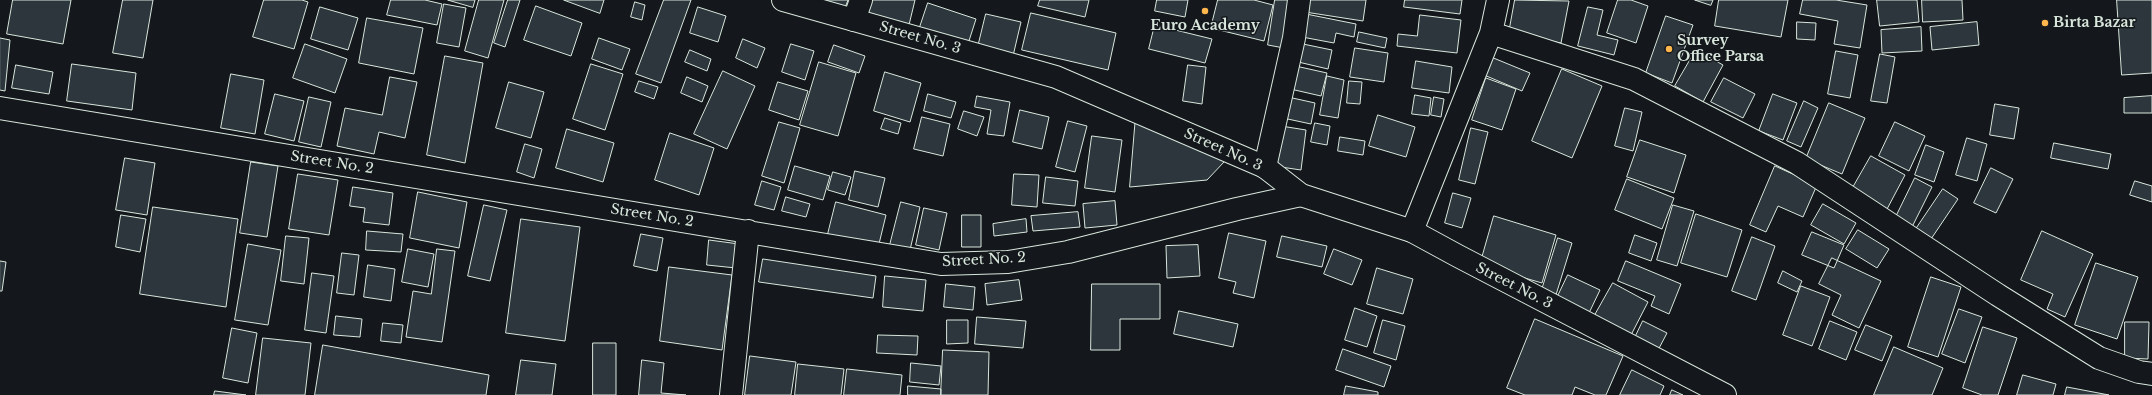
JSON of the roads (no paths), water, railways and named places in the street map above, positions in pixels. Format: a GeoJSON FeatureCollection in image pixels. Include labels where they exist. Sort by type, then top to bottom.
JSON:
{"type":"FeatureCollection","features":[{"type":"Feature","properties":{"kind":"street","name":"Street No. 3"},"geometry":{"type":"LineString","coordinates":[[783,0],[858,10],[1056,77],[1264,167],[1300,195],[1412,231],[1725,395]]}},
{"type":"Feature","properties":{"kind":"street"},"geometry":{"type":"LineString","coordinates":[[1264,167],[1294,38],[1299,0]]}},
{"type":"Feature","properties":{"kind":"street"},"geometry":{"type":"LineString","coordinates":[[1412,231],[1491,34],[1498,0]]}},
{"type":"Feature","properties":{"kind":"street"},"geometry":{"type":"LineString","coordinates":[[1491,34],[1634,79],[1790,159],[1998,295],[2099,358],[2139,372],[2152,374]]}},
{"type":"Feature","properties":{"kind":"street","name":"Street No. 2"},"geometry":{"type":"LineString","coordinates":[[0,108],[941,264],[1008,262],[1068,252],[1237,209],[1300,195]]}},
{"type":"Feature","properties":{"kind":"street"},"geometry":{"type":"LineString","coordinates":[[731,395],[748,232]]}},
{"type":"Feature","properties":{"kind":"place","name":"Euro Academy"},"geometry":{"type":"Point","coordinates":[1205,11]}},
{"type":"Feature","properties":{"kind":"place","name":"Birta Bazar"},"geometry":{"type":"Point","coordinates":[2045,23]}},
{"type":"Feature","properties":{"kind":"place","name":"Survey Office Parsa"},"geometry":{"type":"Point","coordinates":[1669,49]}}]}
